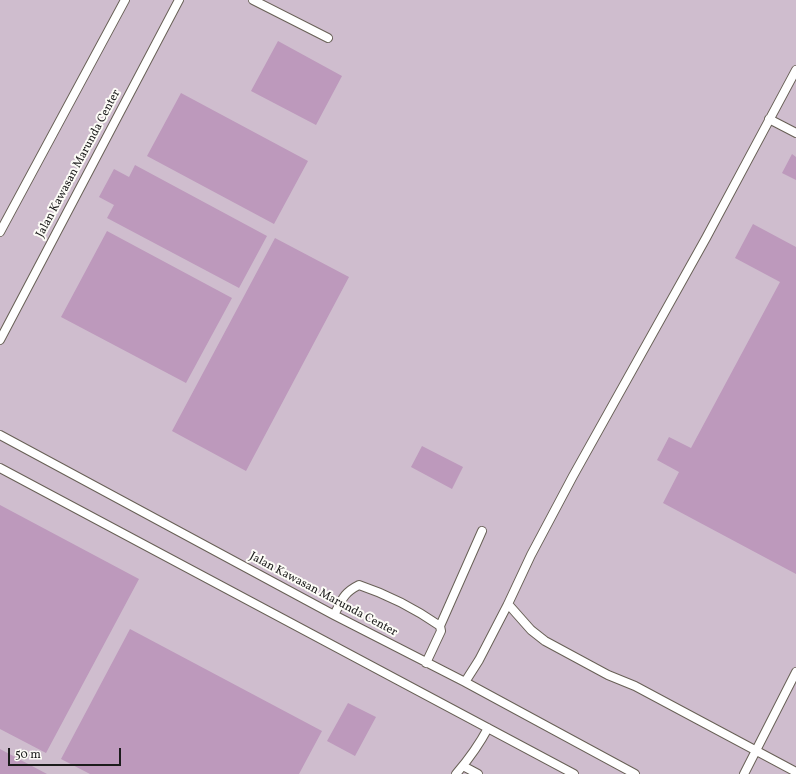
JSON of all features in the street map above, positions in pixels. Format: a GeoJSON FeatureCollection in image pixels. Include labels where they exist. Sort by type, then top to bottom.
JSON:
{"type":"FeatureCollection","features":[{"type":"Feature","properties":{"kind":"lane"},"geometry":{"type":"LineString","coordinates":[[0,232],[125,0]]}},
{"type":"Feature","properties":{"kind":"lane","name":"Jalan Kawasan Marunda Center"},"geometry":{"type":"LineString","coordinates":[[0,340],[179,0]]}},
{"type":"Feature","properties":{"kind":"lane"},"geometry":{"type":"LineString","coordinates":[[253,0],[328,38]]}},
{"type":"Feature","properties":{"kind":"lane"},"geometry":{"type":"LineString","coordinates":[[465,682],[479,660],[508,604],[531,554],[706,238],[796,70]]}},
{"type":"Feature","properties":{"kind":"lane"},"geometry":{"type":"LineString","coordinates":[[770,119],[796,133]]}},
{"type":"Feature","properties":{"kind":"lane","name":"Jalan Kawasan Marunda Center"},"geometry":{"type":"LineString","coordinates":[[0,435],[334,615],[465,682],[635,774]]}},
{"type":"Feature","properties":{"kind":"lane"},"geometry":{"type":"LineString","coordinates":[[0,468],[574,774]]}},
{"type":"Feature","properties":{"kind":"lane"},"geometry":{"type":"LineString","coordinates":[[426,663],[441,631],[440,626],[482,531]]}},
{"type":"Feature","properties":{"kind":"lane"},"geometry":{"type":"LineString","coordinates":[[334,615],[348,590],[359,585],[383,593],[416,609],[440,626]]}},
{"type":"Feature","properties":{"kind":"lane"},"geometry":{"type":"LineString","coordinates":[[508,604],[531,630],[545,641],[608,675],[635,686],[796,772]]}},
{"type":"Feature","properties":{"kind":"lane"},"geometry":{"type":"LineString","coordinates":[[744,774],[796,672]]}},
{"type":"Feature","properties":{"kind":"lane"},"geometry":{"type":"LineString","coordinates":[[456,774],[481,741],[488,728]]}},
{"type":"Feature","properties":{"kind":"lane"},"geometry":{"type":"LineString","coordinates":[[463,766],[478,774]]}},
{"type":"Feature","properties":{"kind":"shaded area"},"geometry":{"type":"Polygon","coordinates":[[[0,0],[796,0],[796,774],[0,774],[0,0]]]}},
{"type":"Feature","properties":{"kind":"building"},"geometry":{"type":"Polygon","coordinates":[[[278,41],[342,76],[316,125],[251,91],[278,41]]]}},
{"type":"Feature","properties":{"kind":"building"},"geometry":{"type":"Polygon","coordinates":[[[181,93],[308,161],[274,224],[147,156],[181,93]]]}},
{"type":"Feature","properties":{"kind":"building"},"geometry":{"type":"Polygon","coordinates":[[[792,154],[796,157],[796,180],[782,173],[792,154]]]}},
{"type":"Feature","properties":{"kind":"building"},"geometry":{"type":"Polygon","coordinates":[[[135,165],[267,236],[239,288],[107,218],[114,205],[99,197],[114,169],[129,177],[135,165]]]}},
{"type":"Feature","properties":{"kind":"building"},"geometry":{"type":"Polygon","coordinates":[[[753,224],[796,247],[796,574],[663,503],[679,472],[657,460],[669,437],[691,448],[780,282],[735,258],[753,224]]]}},
{"type":"Feature","properties":{"kind":"building"},"geometry":{"type":"Polygon","coordinates":[[[107,231],[232,298],[186,383],[61,317],[107,231]]]}},
{"type":"Feature","properties":{"kind":"building"},"geometry":{"type":"Polygon","coordinates":[[[275,238],[349,277],[246,471],[172,431],[275,238]]]}},
{"type":"Feature","properties":{"kind":"building"},"geometry":{"type":"Polygon","coordinates":[[[422,446],[463,467],[452,489],[411,467],[422,446]]]}},
{"type":"Feature","properties":{"kind":"building"},"geometry":{"type":"Polygon","coordinates":[[[0,505],[139,579],[46,753],[0,729],[0,505]]]}},
{"type":"Feature","properties":{"kind":"building"},"geometry":{"type":"Polygon","coordinates":[[[130,629],[322,731],[299,774],[90,774],[61,759],[130,629]]]}},
{"type":"Feature","properties":{"kind":"building"},"geometry":{"type":"Polygon","coordinates":[[[348,703],[376,717],[355,756],[327,741],[348,703]]]}},
{"type":"Feature","properties":{"kind":"building"},"geometry":{"type":"Polygon","coordinates":[[[0,749],[47,774],[0,774],[0,749]]]}}]}
